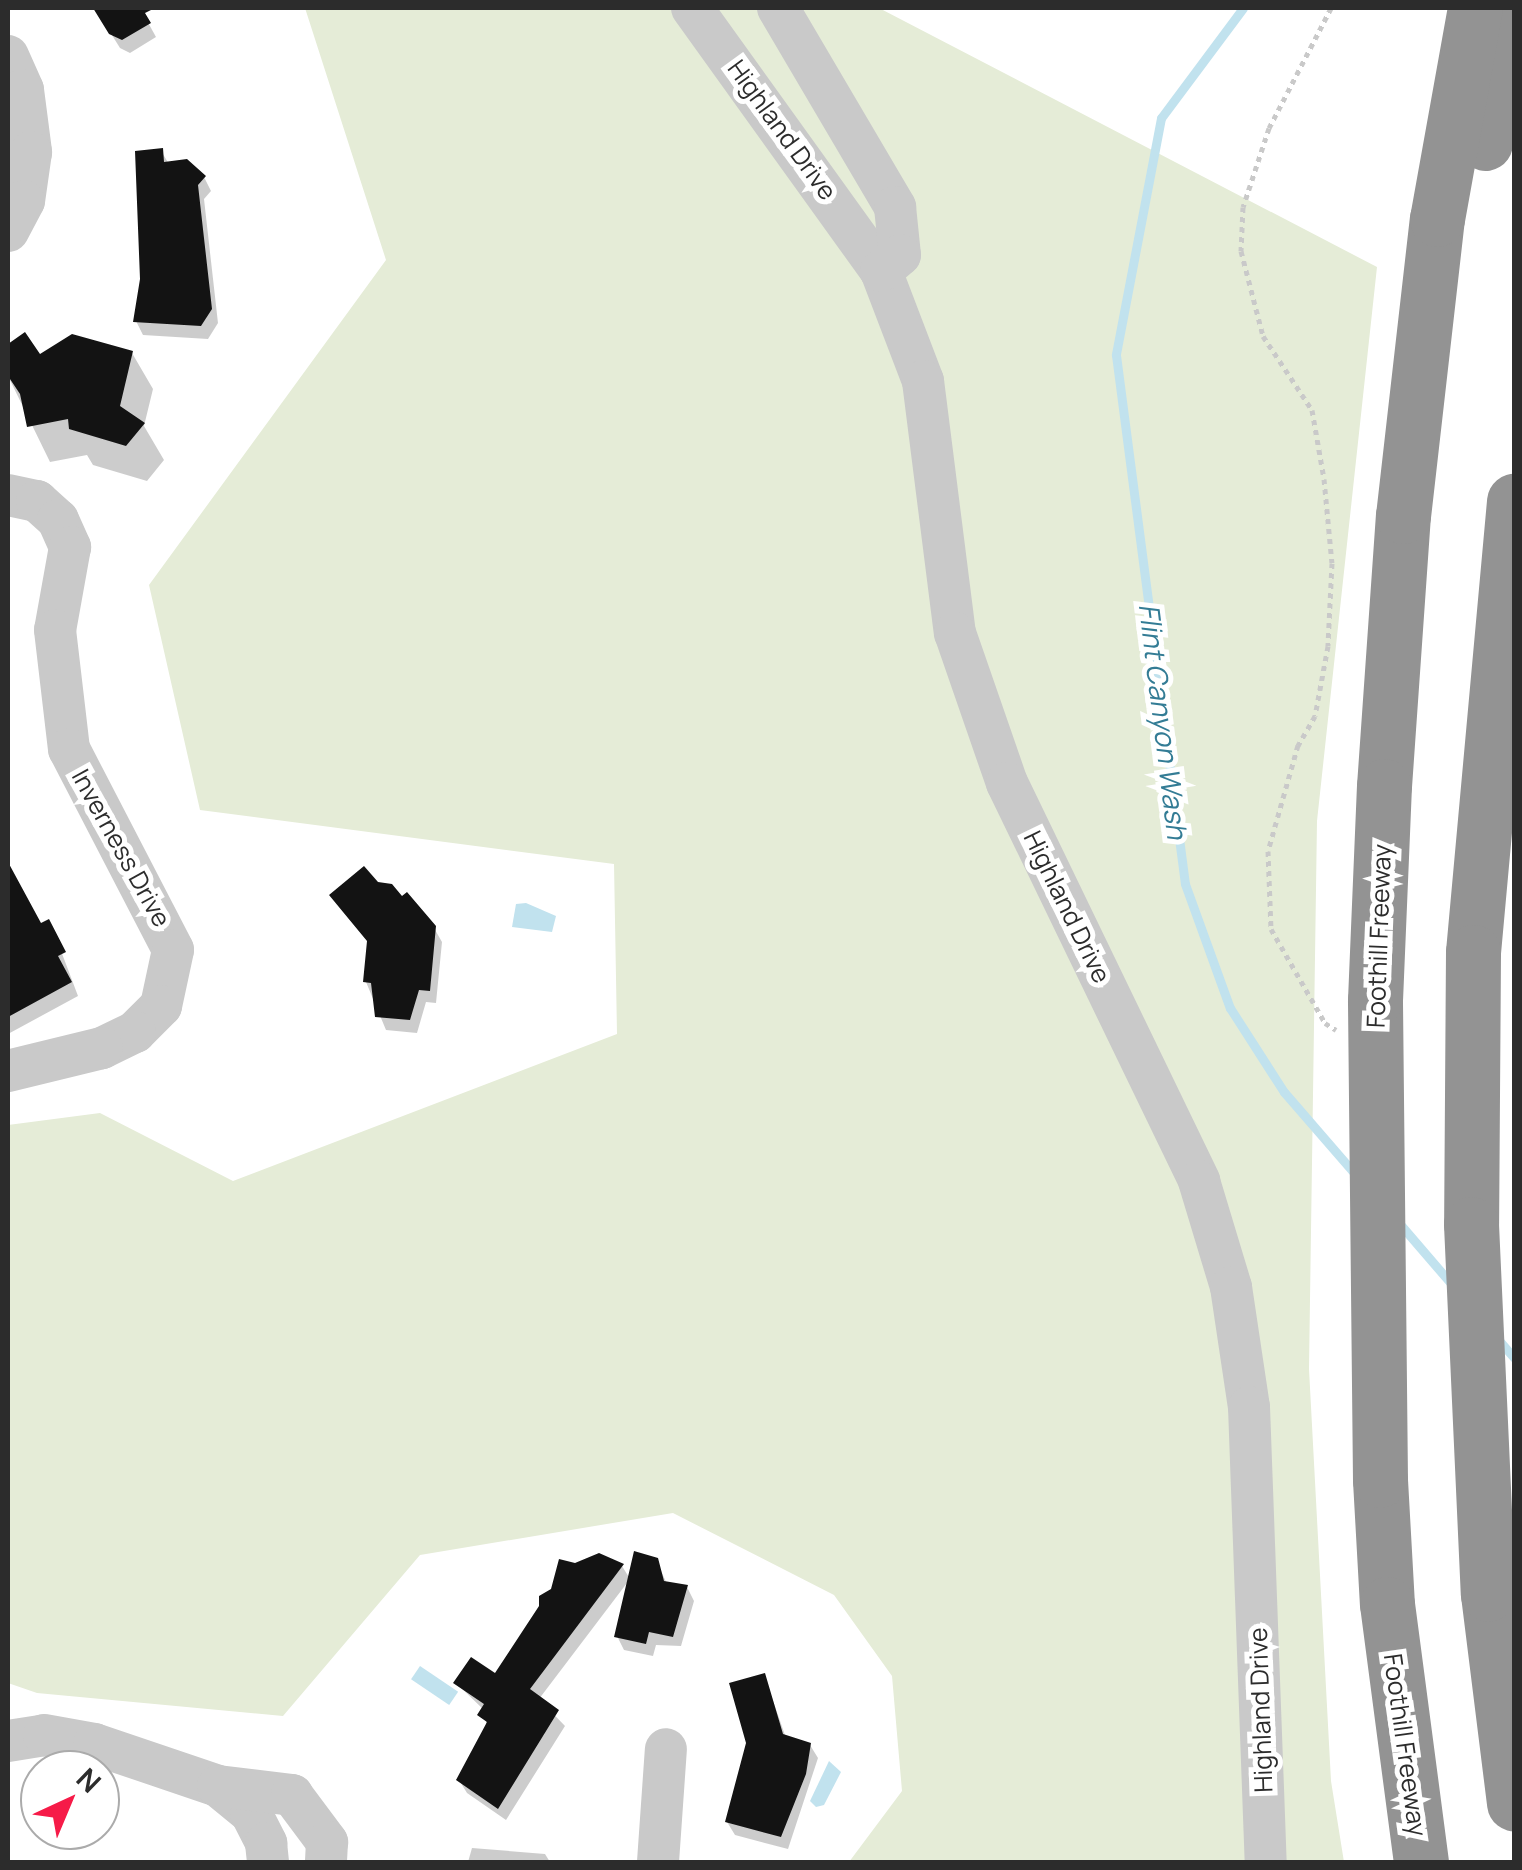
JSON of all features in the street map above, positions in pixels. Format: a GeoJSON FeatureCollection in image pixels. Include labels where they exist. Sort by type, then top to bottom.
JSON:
{"type":"FeatureCollection","features":[{"type":"Feature","properties":{"kind":"highway"},"geometry":{"type":"LineString","coordinates":[[1384,786],[1404,516],[1437,219],[1475,8]]}},
{"type":"Feature","properties":{"kind":"highway","name":"Foothill Freeway"},"geometry":{"type":"LineString","coordinates":[[1421,1862],[1391,1639],[1380,1480],[1375,1020],[1384,786],[1444,352],[1514,19]]}},
{"type":"Feature","properties":{"kind":"highway"},"geometry":{"type":"LineString","coordinates":[[1514,501],[1474,952],[1471,1224],[1488,1594],[1514,1804]]}},
{"type":"Feature","properties":{"kind":"street","name":"Highland Drive"},"geometry":{"type":"LineString","coordinates":[[692,8],[881,271],[923,381],[955,633],[1007,783],[1199,1181],[1231,1287],[1249,1407],[1266,1862]]}},
{"type":"Feature","properties":{"kind":"street"},"geometry":{"type":"LineString","coordinates":[[778,8],[895,206],[900,254],[881,271]]}},
{"type":"Feature","properties":{"kind":"street"},"geometry":{"type":"LineString","coordinates":[[8,56],[23,90],[31,152],[24,201],[8,231]]}},
{"type":"Feature","properties":{"kind":"street","name":"Inverness Drive"},"geometry":{"type":"LineString","coordinates":[[8,495],[37,501],[58,520],[70,547],[55,630],[69,749],[174,950],[161,1006],[135,1032],[102,1048],[8,1071]]}},
{"type":"Feature","properties":{"kind":"street"},"geometry":{"type":"LineString","coordinates":[[8,1741],[44,1735],[94,1744],[218,1786],[292,1795],[326,1842],[326,1862]]}},
{"type":"Feature","properties":{"kind":"street"},"geometry":{"type":"LineString","coordinates":[[658,1862],[666,1749]]}},
{"type":"Feature","properties":{"kind":"street"},"geometry":{"type":"LineString","coordinates":[[218,1786],[250,1813],[266,1843],[268,1862]]}},
{"type":"Feature","properties":{"kind":"path"},"geometry":{"type":"LineString","coordinates":[[1325,1023],[1272,929],[1268,852],[1298,746],[1316,716],[1328,646],[1330,526],[1312,410],[1264,336],[1240,251],[1242,208],[1269,128],[1331,8]]}},
{"type":"Feature","properties":{"kind":"green space"},"geometry":{"type":"Polygon","coordinates":[[[305,8],[879,8],[1377,267],[1317,821],[1309,1369],[1331,1781],[1344,1862],[849,1862],[902,1791],[892,1676],[834,1595],[673,1513],[420,1555],[283,1716],[37,1693],[8,1683],[8,1125],[100,1113],[233,1181],[617,1034],[614,864],[200,810],[149,585],[386,260],[305,8]]]}},
{"type":"Feature","properties":{"kind":"water"},"geometry":{"type":"Polygon","coordinates":[[[526,903],[556,916],[552,932],[512,927],[516,904],[526,903]]]}},
{"type":"Feature","properties":{"kind":"water"},"geometry":{"type":"Polygon","coordinates":[[[420,1666],[458,1692],[449,1705],[411,1679],[420,1666]]]}},
{"type":"Feature","properties":{"kind":"water"},"geometry":{"type":"Polygon","coordinates":[[[829,1761],[841,1772],[824,1805],[816,1807],[810,1801],[829,1761]]]}},
{"type":"Feature","properties":{"kind":"building"},"geometry":{"type":"Polygon","coordinates":[[[93,8],[155,8],[145,13],[151,23],[122,40],[109,34],[93,8]]]}},
{"type":"Feature","properties":{"kind":"building"},"geometry":{"type":"Polygon","coordinates":[[[163,148],[164,162],[187,159],[206,176],[198,185],[212,309],[201,326],[133,322],[140,279],[135,151],[163,148]]]}},
{"type":"Feature","properties":{"kind":"building"},"geometry":{"type":"Polygon","coordinates":[[[25,332],[40,354],[72,334],[133,351],[120,406],[145,423],[126,446],[69,429],[68,419],[27,427],[20,394],[8,376],[8,344],[25,332]]]}},
{"type":"Feature","properties":{"kind":"building"},"geometry":{"type":"Polygon","coordinates":[[[8,862],[41,923],[49,919],[66,952],[58,956],[72,982],[8,1017],[8,862]]]}},
{"type":"Feature","properties":{"kind":"building"},"geometry":{"type":"Polygon","coordinates":[[[364,866],[378,882],[392,884],[402,896],[407,892],[436,926],[430,991],[419,990],[410,1020],[375,1017],[371,983],[363,982],[367,941],[329,895],[364,866]]]}},
{"type":"Feature","properties":{"kind":"building"},"geometry":{"type":"Polygon","coordinates":[[[634,1551],[658,1558],[664,1581],[688,1585],[673,1637],[649,1632],[646,1644],[614,1637],[634,1551]]]}},
{"type":"Feature","properties":{"kind":"building"},"geometry":{"type":"Polygon","coordinates":[[[599,1553],[624,1564],[530,1689],[559,1710],[498,1809],[456,1780],[487,1722],[477,1715],[484,1704],[453,1683],[471,1657],[495,1673],[539,1606],[539,1596],[551,1589],[559,1559],[575,1563],[599,1553]]]}},
{"type":"Feature","properties":{"kind":"building"},"geometry":{"type":"Polygon","coordinates":[[[765,1673],[783,1734],[811,1743],[806,1774],[781,1837],[725,1822],[746,1743],[729,1683],[765,1673]]]}},
{"type":"Feature","properties":{"kind":"waterway","name":"Flint Canyon Wash"},"geometry":{"type":"LineString","coordinates":[[1243,8],[1161,118],[1116,355],[1185,884],[1230,1008],[1284,1092],[1355,1174]]}},
{"type":"Feature","properties":{"kind":"waterway","name":"Flint Canyon Wash"},"geometry":{"type":"LineString","coordinates":[[1399,1223],[1454,1287]]}},
{"type":"Feature","properties":{"kind":"waterway","name":"Flint Canyon Wash"},"geometry":{"type":"LineString","coordinates":[[1496,1337],[1514,1358]]}}]}
